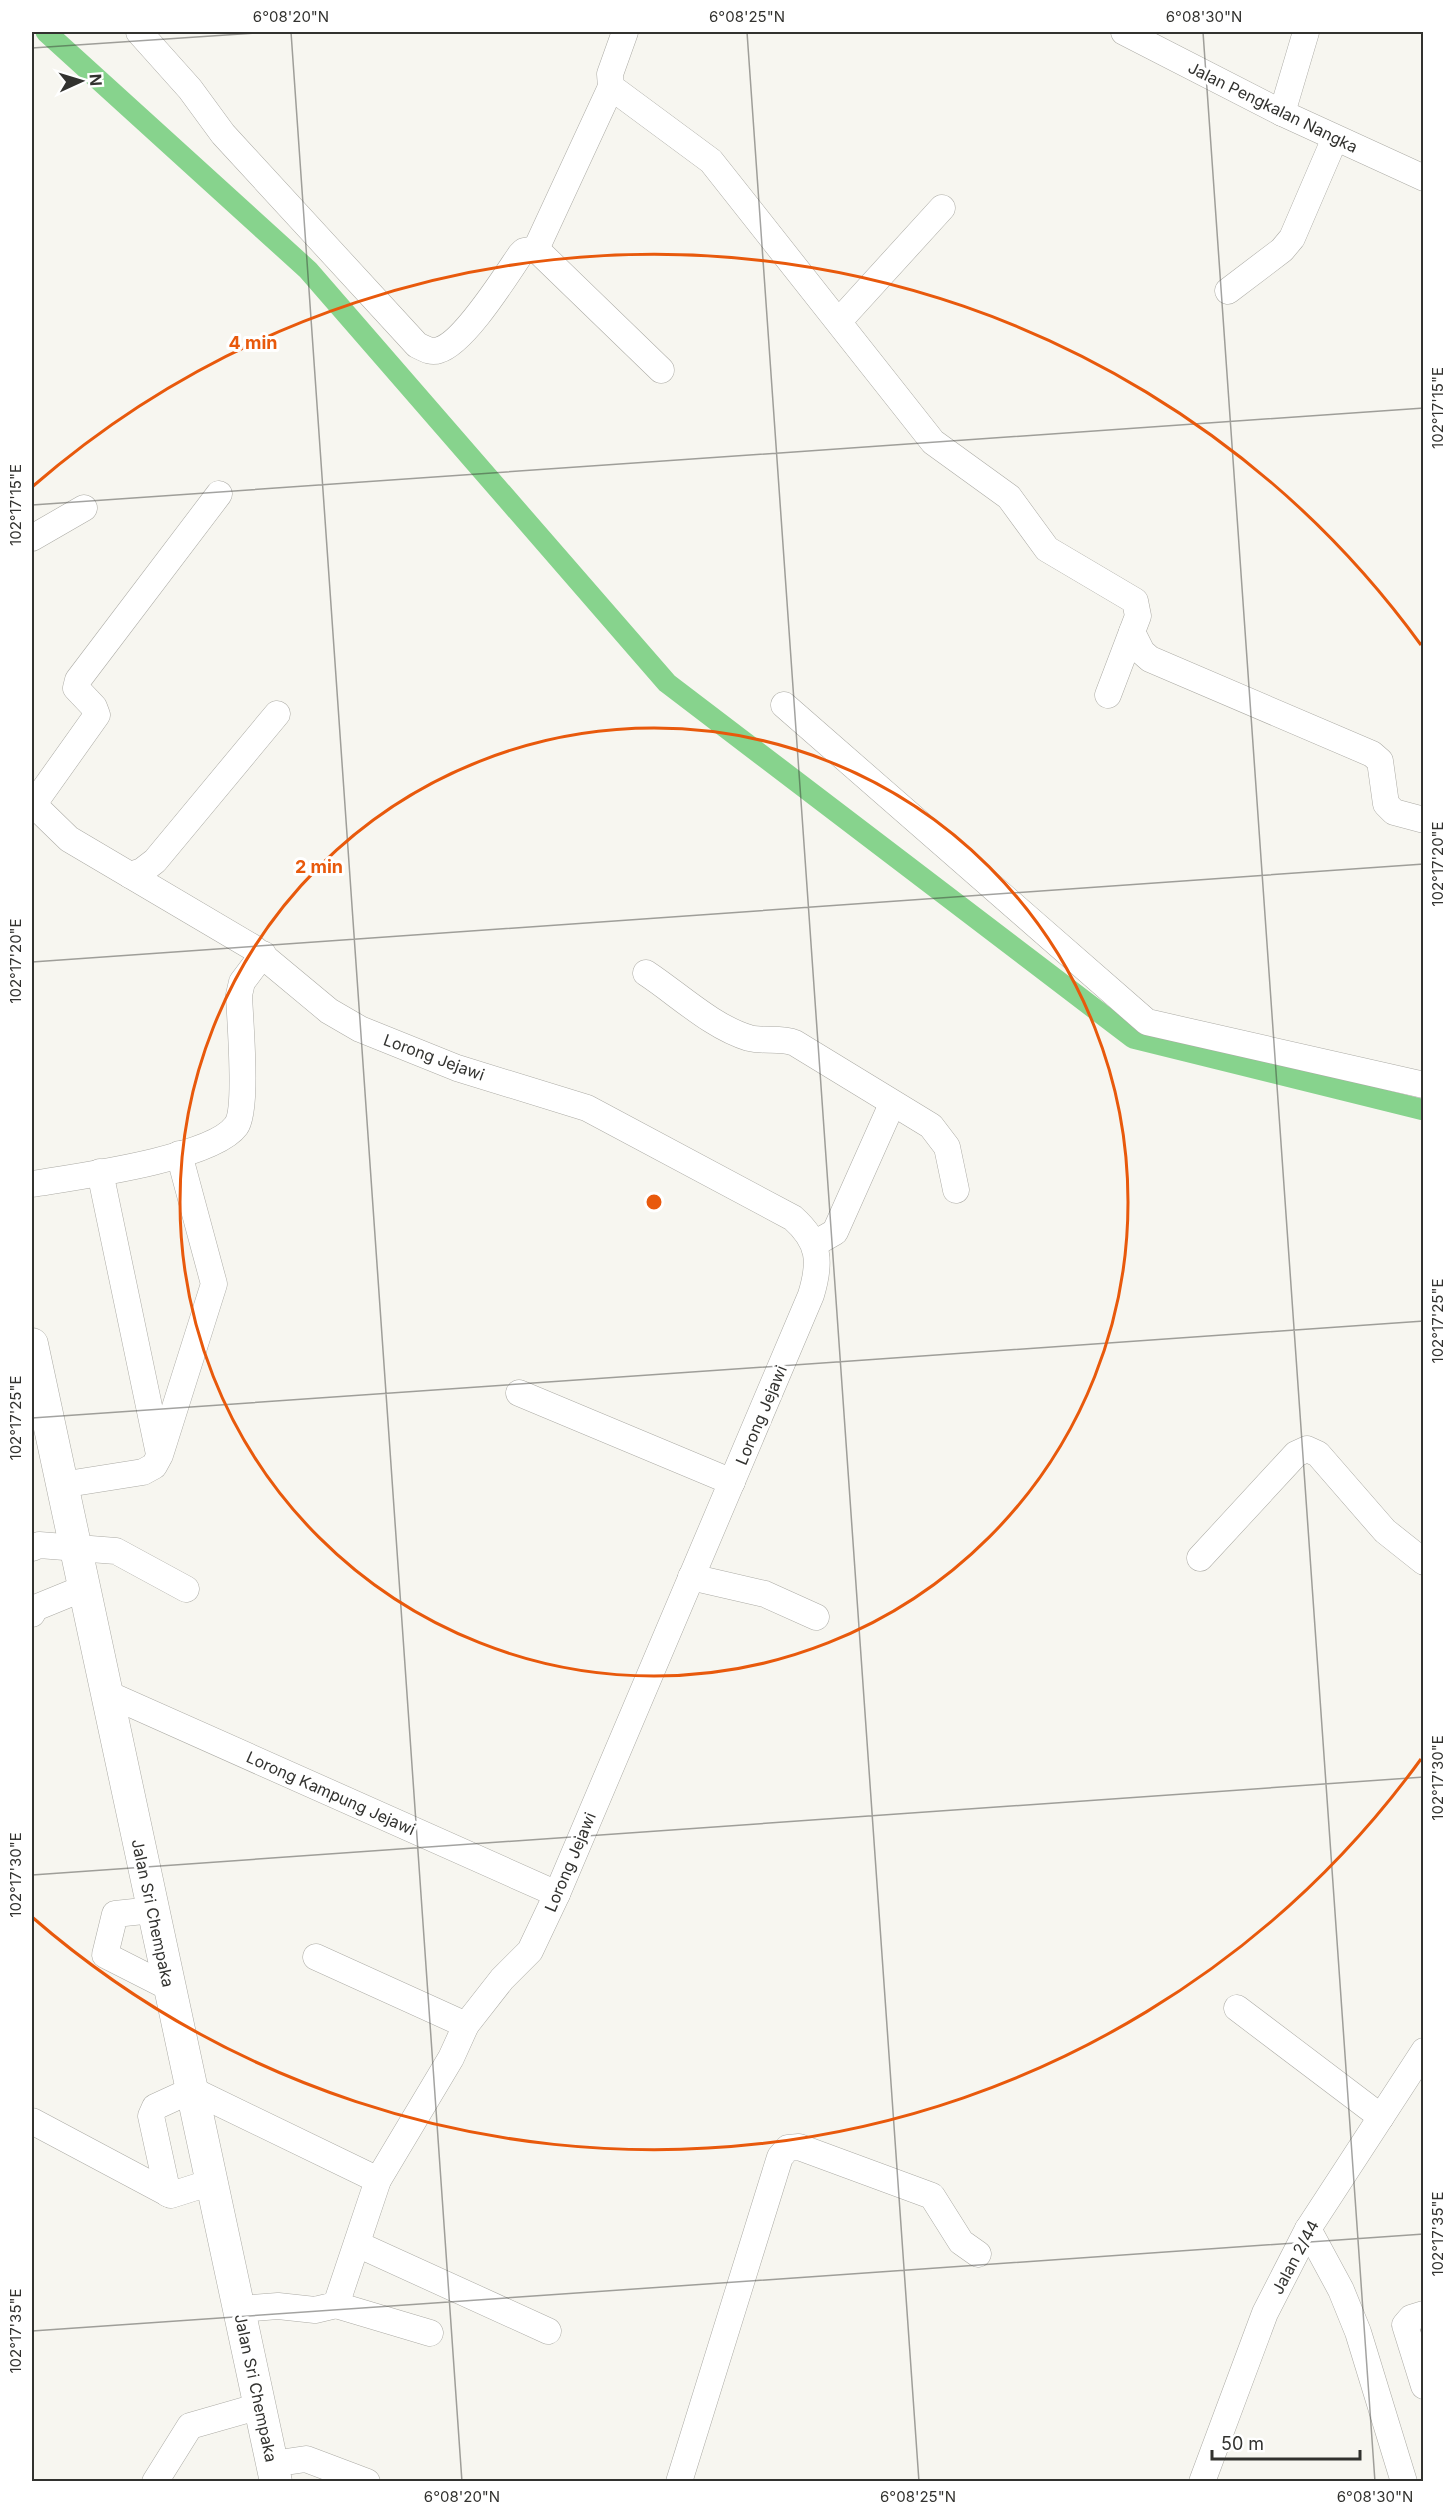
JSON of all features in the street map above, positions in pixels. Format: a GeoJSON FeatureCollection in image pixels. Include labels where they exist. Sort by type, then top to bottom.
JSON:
{"type":"FeatureCollection","features":[{"type":"Feature","properties":{"kind":"main road","name":"Jalan Sri Chempaka"},"geometry":{"type":"LineString","coordinates":[[32,1344],[274,2473]]}},
{"type":"Feature","properties":{"kind":"street"},"geometry":{"type":"LineString","coordinates":[[139,32],[190,89],[223,134],[417,345],[428,351],[441,350],[453,341],[484,309],[520,255],[524,251],[536,249]]}},
{"type":"Feature","properties":{"kind":"street"},"geometry":{"type":"LineString","coordinates":[[536,249],[611,87],[610,74],[625,32]]}},
{"type":"Feature","properties":{"kind":"street","name":"Jalan Pengkalan Nangka"},"geometry":{"type":"LineString","coordinates":[[1124,32],[1282,113],[1424,178]]}},
{"type":"Feature","properties":{"kind":"street"},"geometry":{"type":"LineString","coordinates":[[1282,113],[1306,32]]}},
{"type":"Feature","properties":{"kind":"street"},"geometry":{"type":"LineString","coordinates":[[611,87],[711,160],[933,442],[1010,497],[1047,549],[1135,601],[1139,610],[1108,695]]}},
{"type":"Feature","properties":{"kind":"street"},"geometry":{"type":"LineString","coordinates":[[1228,291],[1282,250],[1292,238],[1335,138]]}},
{"type":"Feature","properties":{"kind":"street"},"geometry":{"type":"LineString","coordinates":[[840,321],[942,208]]}},
{"type":"Feature","properties":{"kind":"street"},"geometry":{"type":"LineString","coordinates":[[536,249],[661,370]]}},
{"type":"Feature","properties":{"kind":"street"},"geometry":{"type":"LineString","coordinates":[[32,804],[97,715],[94,707],[76,688],[78,680],[219,494]]}},
{"type":"Feature","properties":{"kind":"street"},"geometry":{"type":"LineString","coordinates":[[32,538],[84,507]]}},
{"type":"Feature","properties":{"kind":"street"},"geometry":{"type":"LineString","coordinates":[[1132,632],[1142,652],[1150,659],[1372,754],[1381,766],[1386,804],[1394,812],[1424,820]]}},
{"type":"Feature","properties":{"kind":"street"},"geometry":{"type":"LineString","coordinates":[[784,705],[1147,1022],[1424,1085]]}},
{"type":"Feature","properties":{"kind":"street"},"geometry":{"type":"LineString","coordinates":[[130,875],[155,861],[277,714]]}},
{"type":"Feature","properties":{"kind":"street","name":"Lorong Jejawi"},"geometry":{"type":"LineString","coordinates":[[32,804],[69,839],[263,954],[329,1011],[360,1029],[457,1068],[587,1108],[794,1218],[808,1231],[814,1244],[817,1278],[811,1295],[557,1894],[530,1951],[501,1979],[466,2025],[451,2058],[378,2180],[336,2305]]}},
{"type":"Feature","properties":{"kind":"street"},"geometry":{"type":"LineString","coordinates":[[32,1184],[99,1172],[205,1148],[235,1127],[241,1113],[244,1090],[239,995],[242,982],[263,954]]}},
{"type":"Feature","properties":{"kind":"street"},"geometry":{"type":"LineString","coordinates":[[646,972],[719,1023],[748,1037],[779,1038],[795,1043],[931,1126],[940,1136],[952,1161],[956,1190]]}},
{"type":"Feature","properties":{"kind":"street"},"geometry":{"type":"LineString","coordinates":[[814,1244],[835,1232],[892,1104]]}},
{"type":"Feature","properties":{"kind":"street"},"geometry":{"type":"LineString","coordinates":[[61,1485],[143,1472],[154,1466],[160,1455],[214,1284],[179,1154]]}},
{"type":"Feature","properties":{"kind":"street"},"geometry":{"type":"LineString","coordinates":[[99,1172],[160,1455]]}},
{"type":"Feature","properties":{"kind":"street"},"geometry":{"type":"LineString","coordinates":[[519,1393],[732,1482]]}},
{"type":"Feature","properties":{"kind":"street"},"geometry":{"type":"LineString","coordinates":[[1200,1558],[1296,1454],[1307,1449],[1318,1454],[1385,1531],[1424,1562]]}},
{"type":"Feature","properties":{"kind":"street"},"geometry":{"type":"LineString","coordinates":[[32,1548],[39,1545],[116,1551],[186,1589]]}},
{"type":"Feature","properties":{"kind":"street"},"geometry":{"type":"LineString","coordinates":[[691,1577],[765,1594],[816,1617]]}},
{"type":"Feature","properties":{"kind":"street"},"geometry":{"type":"LineString","coordinates":[[32,1607],[84,1588]]}},
{"type":"Feature","properties":{"kind":"street","name":"Lorong Kampung Jejawi"},"geometry":{"type":"LineString","coordinates":[[106,1693],[557,1894]]}},
{"type":"Feature","properties":{"kind":"street"},"geometry":{"type":"LineString","coordinates":[[153,1911],[115,1914],[105,1955],[170,1988]]}},
{"type":"Feature","properties":{"kind":"street"},"geometry":{"type":"LineString","coordinates":[[316,1957],[466,2025]]}},
{"type":"Feature","properties":{"kind":"street"},"geometry":{"type":"LineString","coordinates":[[1237,2008],[1381,2117]]}},
{"type":"Feature","properties":{"kind":"street","name":"Jalan 2/44"},"geometry":{"type":"LineString","coordinates":[[1202,2481],[1265,2313],[1308,2229],[1424,2051]]}},
{"type":"Feature","properties":{"kind":"street"},"geometry":{"type":"LineString","coordinates":[[168,2193],[151,2116],[155,2107],[192,2090],[378,2180]]}},
{"type":"Feature","properties":{"kind":"street"},"geometry":{"type":"LineString","coordinates":[[32,2121],[168,2193],[179,2194],[212,2182]]}},
{"type":"Feature","properties":{"kind":"street"},"geometry":{"type":"LineString","coordinates":[[679,2481],[780,2157],[788,2148],[799,2147],[933,2196],[961,2242],[978,2254]]}},
{"type":"Feature","properties":{"kind":"street"},"geometry":{"type":"LineString","coordinates":[[1308,2229],[1341,2290],[1358,2332],[1404,2481]]}},
{"type":"Feature","properties":{"kind":"street"},"geometry":{"type":"LineString","coordinates":[[357,2244],[548,2331]]}},
{"type":"Feature","properties":{"kind":"street"},"geometry":{"type":"LineString","coordinates":[[239,2309],[278,2306],[315,2310],[336,2305],[430,2333]]}},
{"type":"Feature","properties":{"kind":"street"},"geometry":{"type":"LineString","coordinates":[[1424,2314],[1411,2318],[1405,2325],[1424,2386]]}},
{"type":"Feature","properties":{"kind":"street"},"geometry":{"type":"LineString","coordinates":[[154,2481],[190,2426],[260,2406]]}},
{"type":"Feature","properties":{"kind":"street"},"geometry":{"type":"LineString","coordinates":[[274,2473],[308,2470],[367,2481]]}},
{"type":"Feature","properties":{"kind":"waterway"},"geometry":{"type":"LineString","coordinates":[[46,32],[308,270],[667,683],[1133,1038],[1424,1110]]}}]}
